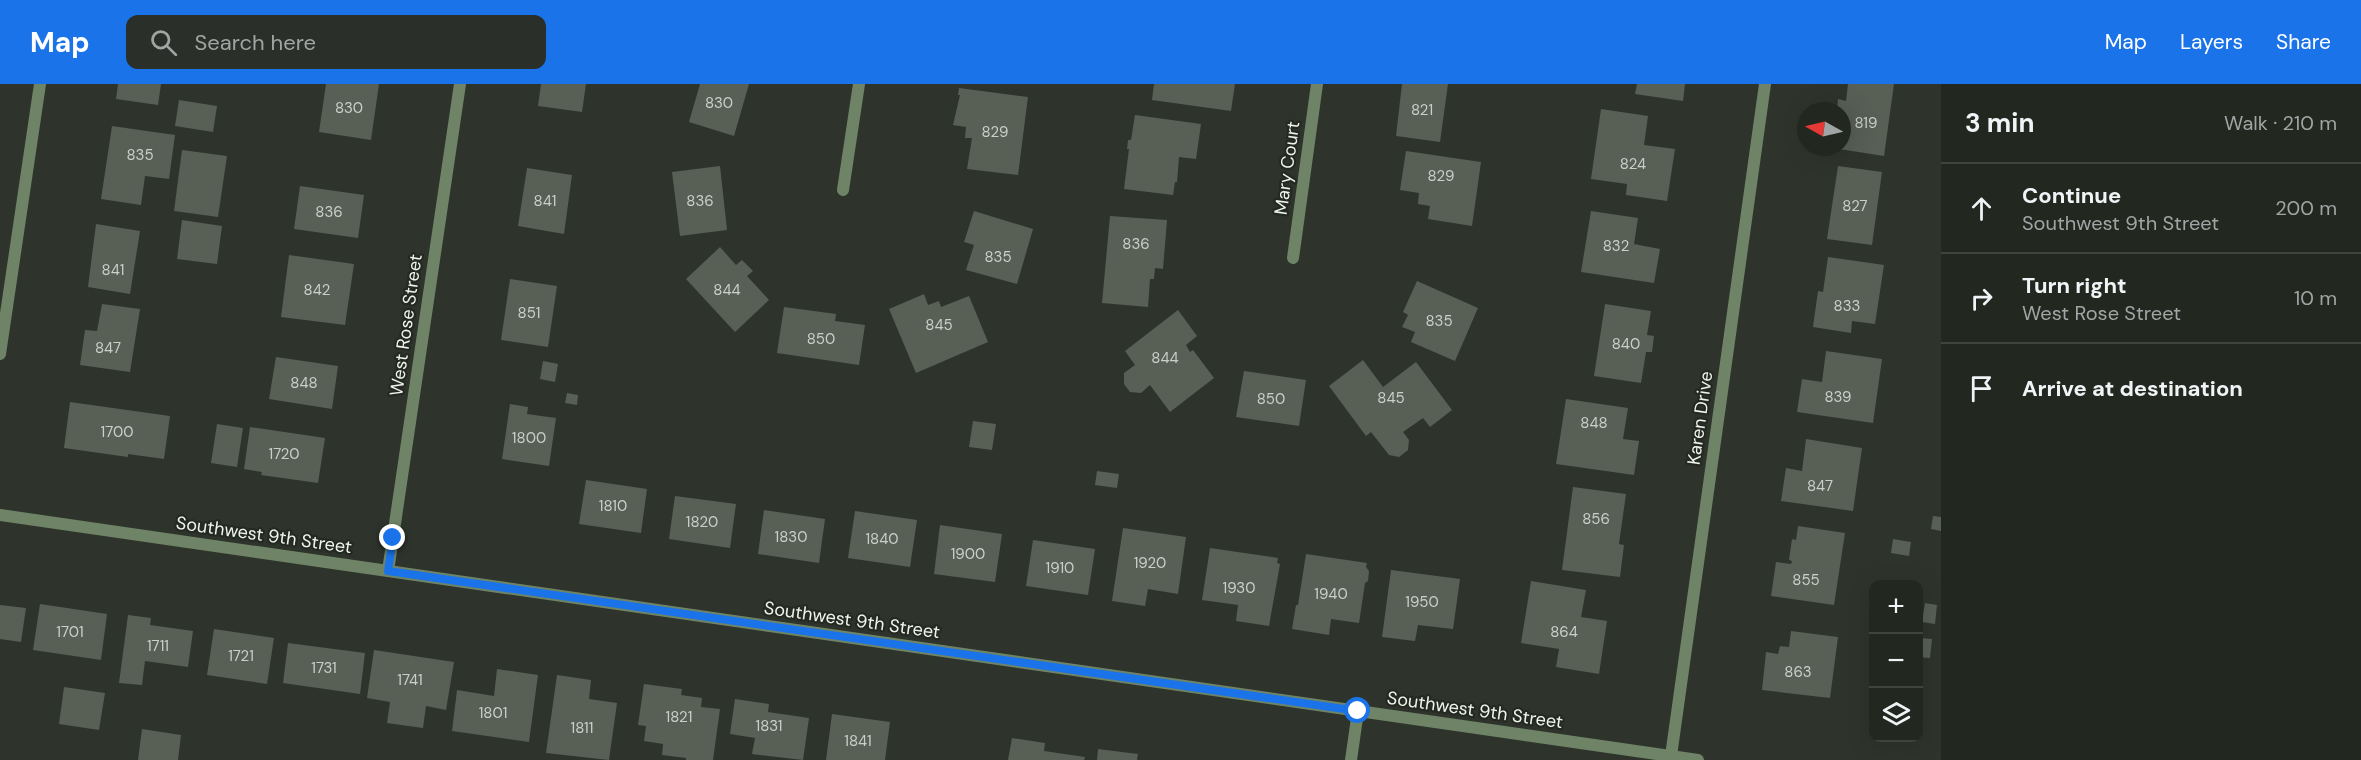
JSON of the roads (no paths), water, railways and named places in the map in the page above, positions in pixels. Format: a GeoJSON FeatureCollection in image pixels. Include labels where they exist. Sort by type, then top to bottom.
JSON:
{"type":"FeatureCollection","features":[{"type":"Feature","properties":{"kind":"street"},"geometry":{"type":"LineString","coordinates":[[0,354],[40,84]]}},
{"type":"Feature","properties":{"kind":"street","name":"West Rose Street"},"geometry":{"type":"LineString","coordinates":[[388,571],[460,84]]}},
{"type":"Feature","properties":{"kind":"street"},"geometry":{"type":"LineString","coordinates":[[843,190],[859,84]]}},
{"type":"Feature","properties":{"kind":"street","name":"Mary Court"},"geometry":{"type":"LineString","coordinates":[[1293,258],[1317,84]]}},
{"type":"Feature","properties":{"kind":"street","name":"Karen Drive"},"geometry":{"type":"LineString","coordinates":[[1671,756],[1765,84]]}},
{"type":"Feature","properties":{"kind":"street","name":"Southwest 9th Street"},"geometry":{"type":"LineString","coordinates":[[0,515],[1698,760]]}},
{"type":"Feature","properties":{"kind":"street"},"geometry":{"type":"LineString","coordinates":[[1351,760],[1358,711]]}}]}
